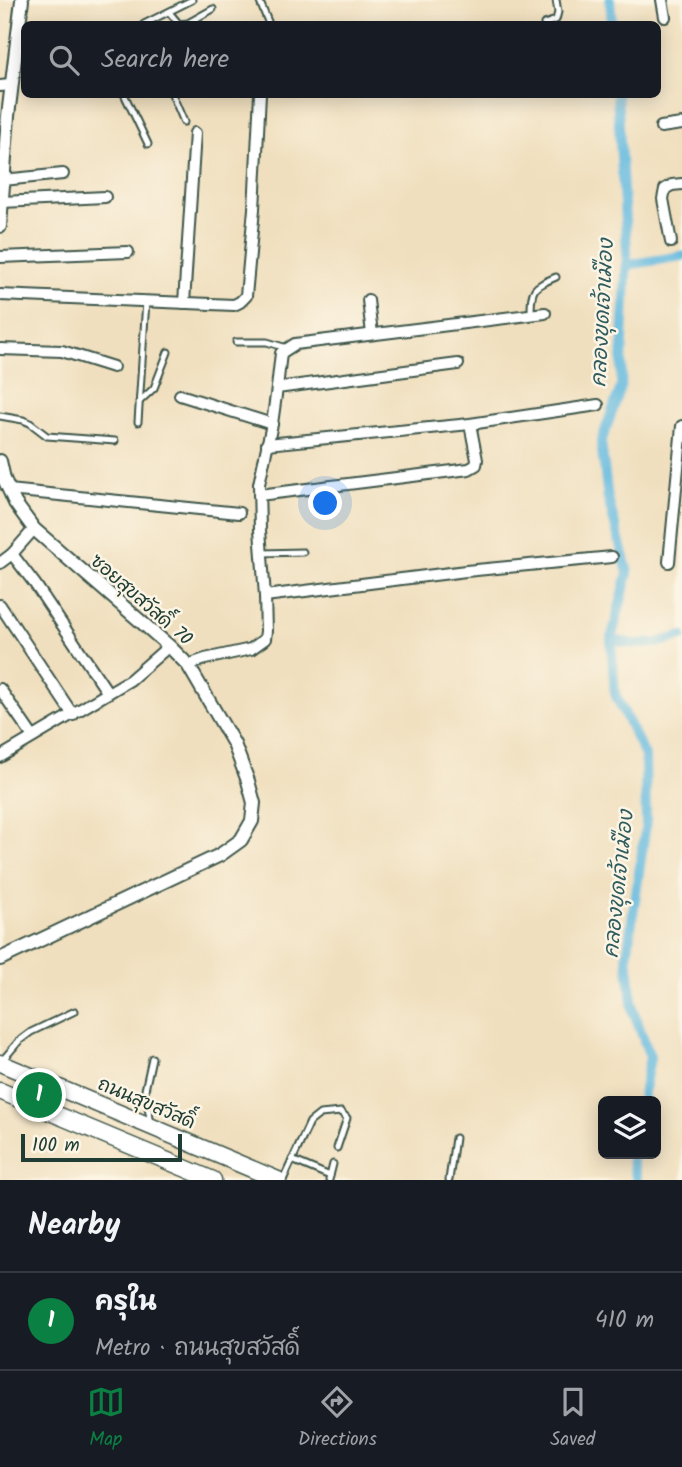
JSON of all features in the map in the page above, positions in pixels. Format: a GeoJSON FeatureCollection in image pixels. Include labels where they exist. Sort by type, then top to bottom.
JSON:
{"type":"FeatureCollection","features":[{"type":"Feature","properties":{"kind":"main road","name":"ถนนสุขสวัสดิ์"},"geometry":{"type":"LineString","coordinates":[[0,1063],[281,1180]]}},
{"type":"Feature","properties":{"kind":"main road"},"geometry":{"type":"LineString","coordinates":[[0,1091],[213,1180]]}},
{"type":"Feature","properties":{"kind":"street"},"geometry":{"type":"LineString","coordinates":[[0,226],[3,130],[22,0]]}},
{"type":"Feature","properties":{"kind":"street"},"geometry":{"type":"LineString","coordinates":[[662,0],[665,17]]}},
{"type":"Feature","properties":{"kind":"street"},"geometry":{"type":"LineString","coordinates":[[0,295],[184,303],[240,302],[246,296],[260,98]]}},
{"type":"Feature","properties":{"kind":"street"},"geometry":{"type":"LineString","coordinates":[[661,127],[682,124]]}},
{"type":"Feature","properties":{"kind":"street"},"geometry":{"type":"LineString","coordinates":[[184,303],[195,133]]}},
{"type":"Feature","properties":{"kind":"street"},"geometry":{"type":"LineString","coordinates":[[3,180],[63,174]]}},
{"type":"Feature","properties":{"kind":"street"},"geometry":{"type":"LineString","coordinates":[[671,242],[663,199],[666,189],[682,184]]}},
{"type":"Feature","properties":{"kind":"street"},"geometry":{"type":"LineString","coordinates":[[2,202],[105,197]]}},
{"type":"Feature","properties":{"kind":"street"},"geometry":{"type":"LineString","coordinates":[[0,257],[128,252]]}},
{"type":"Feature","properties":{"kind":"street"},"geometry":{"type":"LineString","coordinates":[[368,300],[372,334]]}},
{"type":"Feature","properties":{"kind":"street"},"geometry":{"type":"LineString","coordinates":[[188,665],[251,649],[265,639],[267,631],[259,484],[272,424],[281,353],[295,344],[545,313]]}},
{"type":"Feature","properties":{"kind":"street"},"geometry":{"type":"LineString","coordinates":[[0,349],[62,351],[113,367]]}},
{"type":"Feature","properties":{"kind":"street"},"geometry":{"type":"LineString","coordinates":[[277,388],[458,364]]}},
{"type":"Feature","properties":{"kind":"street"},"geometry":{"type":"LineString","coordinates":[[180,395],[272,424]]}},
{"type":"Feature","properties":{"kind":"street"},"geometry":{"type":"LineString","coordinates":[[267,444],[470,424],[598,405]]}},
{"type":"Feature","properties":{"kind":"street"},"geometry":{"type":"LineString","coordinates":[[259,495],[469,469],[476,465],[477,460],[470,424]]}},
{"type":"Feature","properties":{"kind":"street"},"geometry":{"type":"LineString","coordinates":[[669,562],[679,498],[682,426]]}},
{"type":"Feature","properties":{"kind":"street","name":"ซอยสุขสวัสดิ์ 70"},"geometry":{"type":"LineString","coordinates":[[0,461],[4,479],[15,503],[34,529],[188,665],[234,744],[254,803],[252,821],[241,840],[220,855],[0,958]]}},
{"type":"Feature","properties":{"kind":"street"},"geometry":{"type":"LineString","coordinates":[[9,490],[239,513]]}},
{"type":"Feature","properties":{"kind":"street"},"geometry":{"type":"LineString","coordinates":[[0,563],[12,554],[34,529]]}},
{"type":"Feature","properties":{"kind":"street"},"geometry":{"type":"LineString","coordinates":[[12,554],[108,693]]}},
{"type":"Feature","properties":{"kind":"street"},"geometry":{"type":"LineString","coordinates":[[265,596],[466,571],[612,557]]}},
{"type":"Feature","properties":{"kind":"street"},"geometry":{"type":"LineString","coordinates":[[0,605],[73,715]]}},
{"type":"Feature","properties":{"kind":"street"},"geometry":{"type":"LineString","coordinates":[[0,757],[130,680],[169,646]]}},
{"type":"Feature","properties":{"kind":"street"},"geometry":{"type":"LineString","coordinates":[[0,689],[33,737]]}},
{"type":"Feature","properties":{"kind":"lane"},"geometry":{"type":"LineString","coordinates":[[150,21],[192,0]]}},
{"type":"Feature","properties":{"kind":"lane"},"geometry":{"type":"LineString","coordinates":[[260,0],[268,21]]}},
{"type":"Feature","properties":{"kind":"lane"},"geometry":{"type":"LineString","coordinates":[[553,21],[556,20],[558,12],[556,0]]}},
{"type":"Feature","properties":{"kind":"lane"},"geometry":{"type":"LineString","coordinates":[[192,21],[213,9]]}},
{"type":"Feature","properties":{"kind":"lane"},"geometry":{"type":"LineString","coordinates":[[169,12],[176,21]]}},
{"type":"Feature","properties":{"kind":"lane"},"geometry":{"type":"LineString","coordinates":[[160,16],[163,21]]}},
{"type":"Feature","properties":{"kind":"lane"},"geometry":{"type":"LineString","coordinates":[[126,98],[148,144]]}},
{"type":"Feature","properties":{"kind":"lane"},"geometry":{"type":"LineString","coordinates":[[174,98],[184,122]]}},
{"type":"Feature","properties":{"kind":"lane"},"geometry":{"type":"LineString","coordinates":[[531,313],[531,295],[534,290],[540,284],[556,277]]}},
{"type":"Feature","properties":{"kind":"lane"},"geometry":{"type":"LineString","coordinates":[[138,422],[146,301]]}},
{"type":"Feature","properties":{"kind":"lane"},"geometry":{"type":"LineString","coordinates":[[236,342],[268,342],[287,348]]}},
{"type":"Feature","properties":{"kind":"lane"},"geometry":{"type":"LineString","coordinates":[[139,402],[154,388],[168,352]]}},
{"type":"Feature","properties":{"kind":"lane"},"geometry":{"type":"LineString","coordinates":[[0,416],[23,420],[47,436],[115,441]]}},
{"type":"Feature","properties":{"kind":"lane"},"geometry":{"type":"LineString","coordinates":[[262,553],[303,552]]}},
{"type":"Feature","properties":{"kind":"lane"},"geometry":{"type":"LineString","coordinates":[[0,1063],[19,1041],[31,1032],[75,1011]]}},
{"type":"Feature","properties":{"kind":"lane"},"geometry":{"type":"LineString","coordinates":[[152,1058],[145,1090],[152,1127]]}},
{"type":"Feature","properties":{"kind":"lane"},"geometry":{"type":"LineString","coordinates":[[281,1180],[310,1122],[320,1114],[341,1112],[347,1118],[337,1148]]}},
{"type":"Feature","properties":{"kind":"lane"},"geometry":{"type":"LineString","coordinates":[[449,1180],[455,1138]]}},
{"type":"Feature","properties":{"kind":"lane"},"geometry":{"type":"LineString","coordinates":[[292,1160],[329,1178],[333,1164]]}},
{"type":"Feature","properties":{"kind":"waterway","name":"คลองขุดเจ้าเมือง"},"geometry":{"type":"LineString","coordinates":[[610,0],[612,21]]}},
{"type":"Feature","properties":{"kind":"waterway","name":"คลองขุดเจ้าเมือง"},"geometry":{"type":"LineString","coordinates":[[617,98],[627,252],[621,387],[601,442],[608,499],[628,573],[611,640],[615,694],[645,756],[646,824],[627,956],[633,1010],[650,1057],[643,1096]]}},
{"type":"Feature","properties":{"kind":"waterway"},"geometry":{"type":"LineString","coordinates":[[626,265],[682,256]]}},
{"type":"Feature","properties":{"kind":"waterway"},"geometry":{"type":"LineString","coordinates":[[611,640],[635,644],[657,643],[682,636]]}},
{"type":"Feature","properties":{"kind":"waterway","name":"คลองขุดเจ้าเมือง"},"geometry":{"type":"LineString","coordinates":[[632,1159],[637,1180]]}},
{"type":"Feature","properties":{"kind":"place","name":"ครุใน"},"geometry":{"type":"Point","coordinates":[39,1095]}}]}
